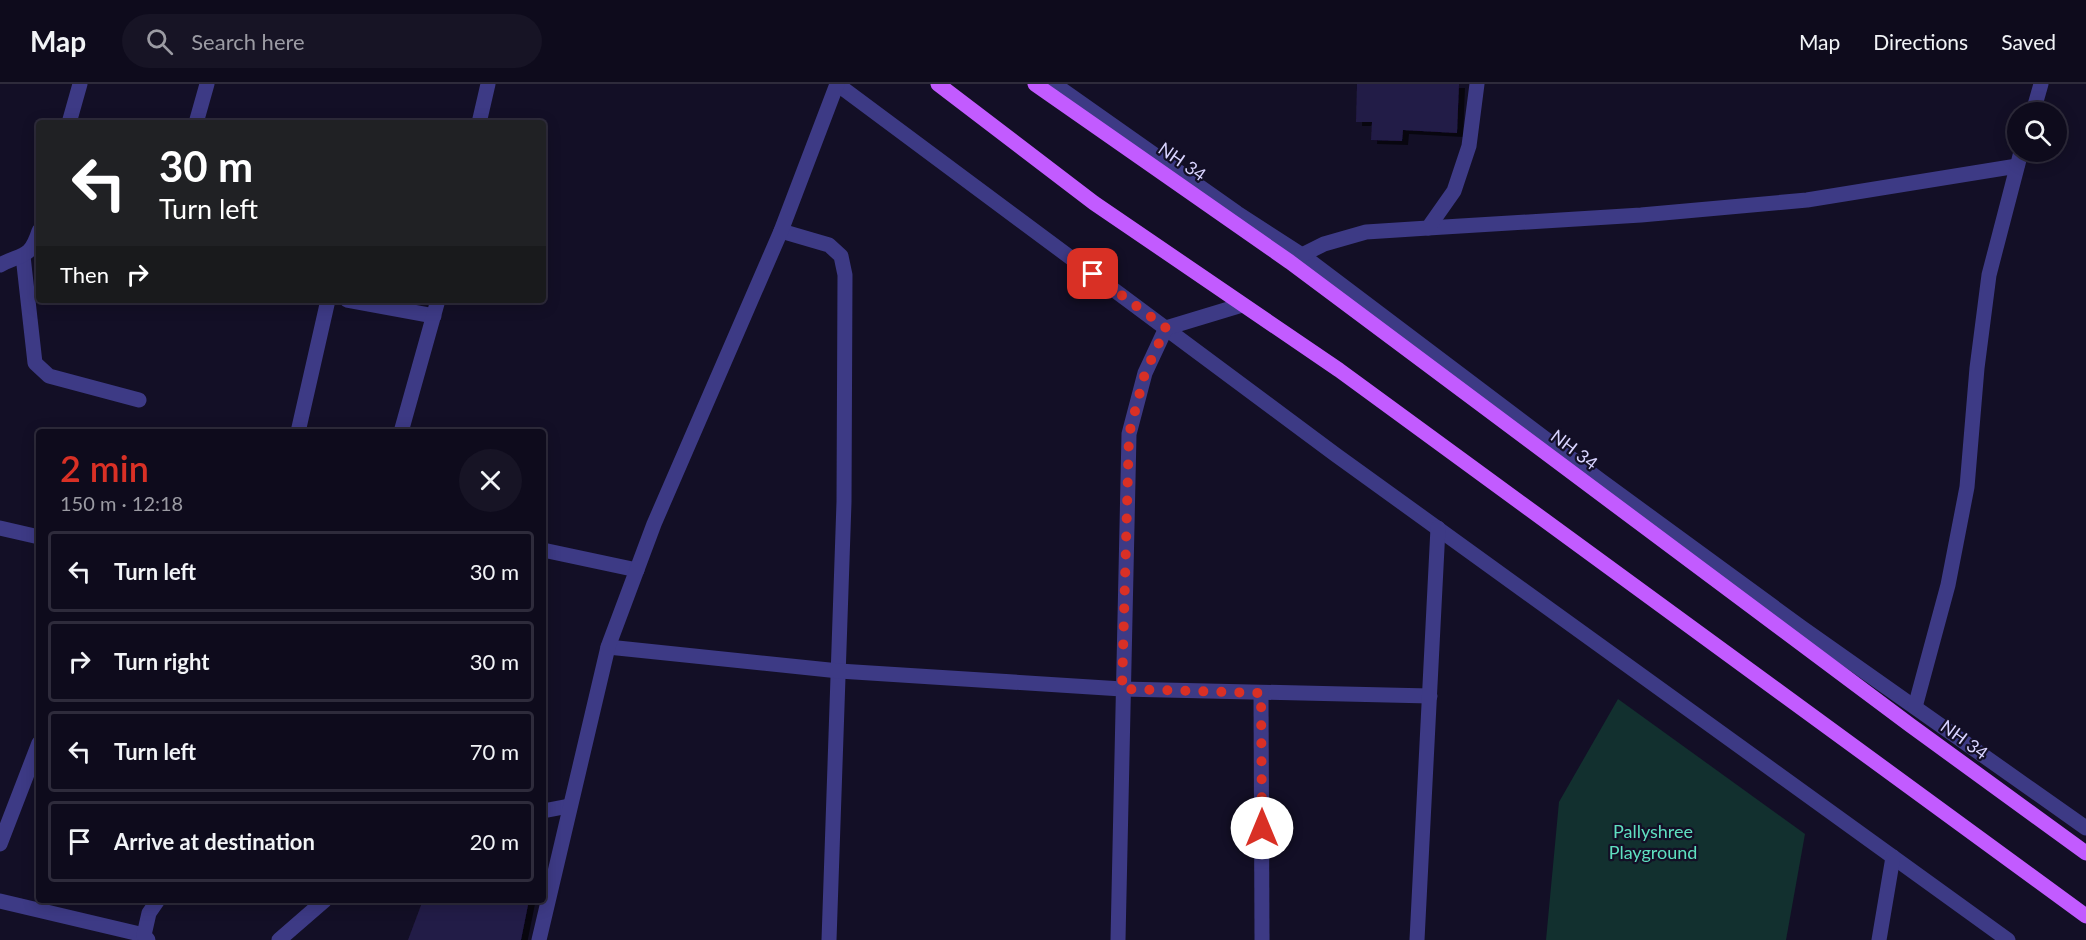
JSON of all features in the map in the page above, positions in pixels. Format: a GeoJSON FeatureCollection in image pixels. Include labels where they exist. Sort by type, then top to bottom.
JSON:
{"type":"FeatureCollection","features":[{"type":"Feature","properties":{"kind":"main road"},"geometry":{"type":"LineString","coordinates":[[938,84],[1094,203],[1339,370],[2086,916]]}},
{"type":"Feature","properties":{"kind":"main road","name":"NH 34"},"geometry":{"type":"LineString","coordinates":[[1035,84],[1290,262],[1910,725],[2086,853]]}},
{"type":"Feature","properties":{"kind":"street"},"geometry":{"type":"LineString","coordinates":[[70,120],[80,84]]}},
{"type":"Feature","properties":{"kind":"street"},"geometry":{"type":"LineString","coordinates":[[197,120],[207,84]]}},
{"type":"Feature","properties":{"kind":"street"},"geometry":{"type":"LineString","coordinates":[[480,120],[488,84]]}},
{"type":"Feature","properties":{"kind":"street"},"geometry":{"type":"LineString","coordinates":[[538,940],[608,647],[654,524],[781,231],[837,84],[1438,528],[2008,940]]}},
{"type":"Feature","properties":{"kind":"street"},"geometry":{"type":"LineString","coordinates":[[1054,84],[1227,207],[1302,255],[1609,487],[1800,627],[2086,828]]}},
{"type":"Feature","properties":{"kind":"street"},"geometry":{"type":"LineString","coordinates":[[1428,228],[1454,191],[1469,146],[1477,84]]}},
{"type":"Feature","properties":{"kind":"street"},"geometry":{"type":"LineString","coordinates":[[2035,102],[2041,84]]}},
{"type":"Feature","properties":{"kind":"street"},"geometry":{"type":"LineString","coordinates":[[1302,255],[1324,244],[1366,232],[1641,215],[1806,200],[2007,161]]}},
{"type":"Feature","properties":{"kind":"street"},"geometry":{"type":"LineString","coordinates":[[1915,707],[1948,585],[1967,487],[1977,368],[1989,275],[2018,162]]}},
{"type":"Feature","properties":{"kind":"street"},"geometry":{"type":"LineString","coordinates":[[781,231],[829,245],[841,256],[844,275],[844,502],[829,940]]}},
{"type":"Feature","properties":{"kind":"street"},"geometry":{"type":"LineString","coordinates":[[2,261],[23,256],[34,246],[36,240]]}},
{"type":"Feature","properties":{"kind":"street"},"geometry":{"type":"LineString","coordinates":[[23,256],[35,363],[49,376],[139,400]]}},
{"type":"Feature","properties":{"kind":"street"},"geometry":{"type":"LineString","coordinates":[[299,429],[327,303]]}},
{"type":"Feature","properties":{"kind":"street"},"geometry":{"type":"LineString","coordinates":[[363,303],[434,316]]}},
{"type":"Feature","properties":{"kind":"street"},"geometry":{"type":"LineString","coordinates":[[402,429],[437,303]]}},
{"type":"Feature","properties":{"kind":"street"},"geometry":{"type":"LineString","coordinates":[[1118,940],[1129,434],[1145,373],[1166,328],[1242,305]]}},
{"type":"Feature","properties":{"kind":"street"},"geometry":{"type":"LineString","coordinates":[[0,528],[36,536]]}},
{"type":"Feature","properties":{"kind":"street"},"geometry":{"type":"LineString","coordinates":[[1417,940],[1438,528]]}},
{"type":"Feature","properties":{"kind":"street"},"geometry":{"type":"LineString","coordinates":[[546,551],[637,570]]}},
{"type":"Feature","properties":{"kind":"street"},"geometry":{"type":"LineString","coordinates":[[608,647],[839,671],[1122,689],[1430,696]]}},
{"type":"Feature","properties":{"kind":"street"},"geometry":{"type":"LineString","coordinates":[[1261,693],[1262,940]]}},
{"type":"Feature","properties":{"kind":"street"},"geometry":{"type":"LineString","coordinates":[[0,843],[36,751]]}},
{"type":"Feature","properties":{"kind":"street"},"geometry":{"type":"LineString","coordinates":[[546,810],[569,806]]}},
{"type":"Feature","properties":{"kind":"street"},"geometry":{"type":"LineString","coordinates":[[1879,940],[1893,857]]}},
{"type":"Feature","properties":{"kind":"street"},"geometry":{"type":"LineString","coordinates":[[0,901],[146,937],[149,913],[156,903]]}},
{"type":"Feature","properties":{"kind":"street"},"geometry":{"type":"LineString","coordinates":[[279,940],[322,903]]}},
{"type":"Feature","properties":{"kind":"green space","name":"Pallyshree Playground"},"geometry":{"type":"Polygon","coordinates":[[[1618,699],[1805,834],[1786,940],[1546,940],[1559,802],[1618,699]]]}},
{"type":"Feature","properties":{"kind":"building"},"geometry":{"type":"Polygon","coordinates":[[[1357,84],[1459,84],[1457,133],[1403,130],[1402,141],[1371,140],[1372,122],[1356,122],[1357,84]]]}},
{"type":"Feature","properties":{"kind":"building"},"geometry":{"type":"Polygon","coordinates":[[[422,903],[528,903],[521,940],[408,940],[422,903]]]}},
{"type":"Feature","properties":{"kind":"route"},"geometry":{"type":"LineString","coordinates":[[1093,274],[1166,328],[1145,373],[1129,434],[1122,689],[1261,693],[1262,828]]}}]}
